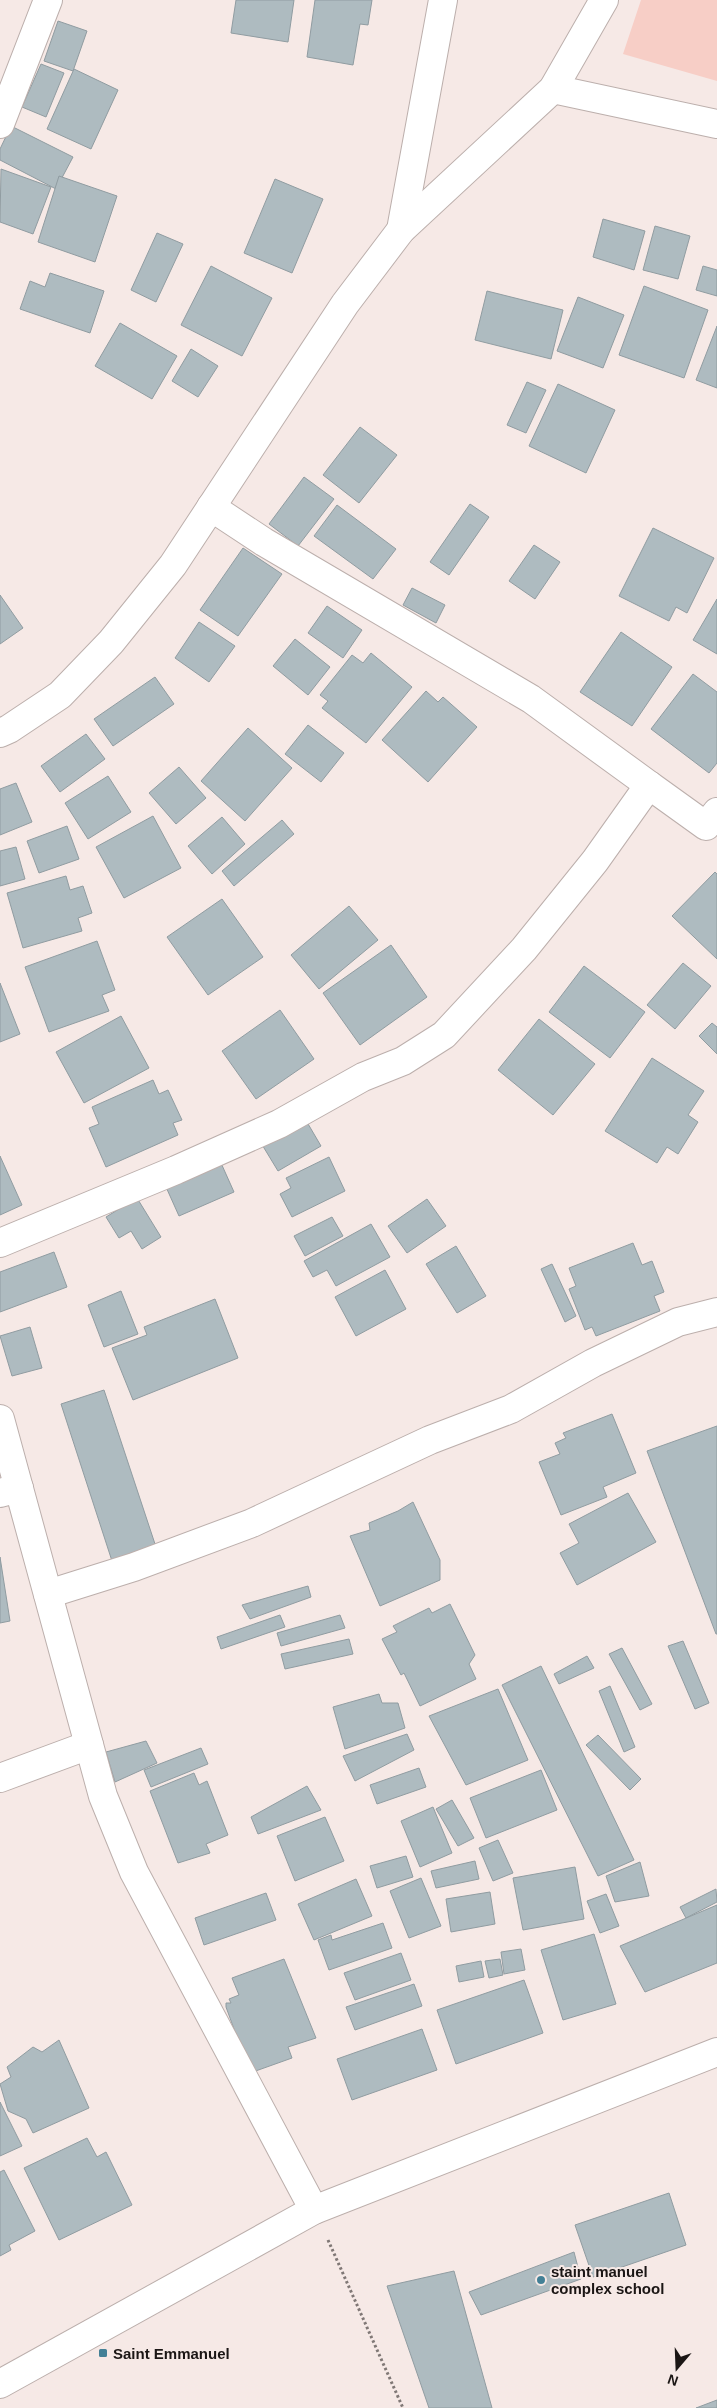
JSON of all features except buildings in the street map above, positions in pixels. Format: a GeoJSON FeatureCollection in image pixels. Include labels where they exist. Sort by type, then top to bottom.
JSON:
{"type":"FeatureCollection","features":[{"type":"Feature","properties":{"kind":"street"},"geometry":{"type":"LineString","coordinates":[[0,124],[48,0]]}},
{"type":"Feature","properties":{"kind":"street"},"geometry":{"type":"LineString","coordinates":[[401,230],[444,0]]}},
{"type":"Feature","properties":{"kind":"street"},"geometry":{"type":"LineString","coordinates":[[0,733],[9,729],[60,694],[111,642],[173,565],[345,304],[401,230],[553,89],[604,0]]}},
{"type":"Feature","properties":{"kind":"street"},"geometry":{"type":"LineString","coordinates":[[553,89],[717,124]]}},
{"type":"Feature","properties":{"kind":"street"},"geometry":{"type":"LineString","coordinates":[[211,507],[264,542],[531,699],[706,826],[717,812]]}},
{"type":"Feature","properties":{"kind":"street"},"geometry":{"type":"LineString","coordinates":[[0,1243],[176,1170],[279,1124],[363,1077],[403,1061],[444,1035],[524,949],[595,861],[649,785]]}},
{"type":"Feature","properties":{"kind":"street"},"geometry":{"type":"LineString","coordinates":[[48,1594],[134,1567],[252,1523],[430,1440],[511,1409],[593,1363],[678,1322],[717,1312]]}},
{"type":"Feature","properties":{"kind":"street"},"geometry":{"type":"LineString","coordinates":[[0,1419],[9,1491],[48,1594],[103,1796],[134,1872],[314,2210]]}},
{"type":"Feature","properties":{"kind":"street"},"geometry":{"type":"LineString","coordinates":[[0,1778],[90,1745]]}},
{"type":"Feature","properties":{"kind":"street"},"geometry":{"type":"LineString","coordinates":[[0,2384],[314,2210],[717,2052]]}},
{"type":"Feature","properties":{"kind":"path"},"geometry":{"type":"LineString","coordinates":[[314,2210],[403,2408]]}},
{"type":"Feature","properties":{"kind":"shaded area"},"geometry":{"type":"Polygon","coordinates":[[[641,0],[717,0],[717,81],[623,54],[641,0]]]}},
{"type":"Feature","properties":{"kind":"place","name":"staint manuel complex school"},"geometry":{"type":"Point","coordinates":[541,2280]}},
{"type":"Feature","properties":{"kind":"place","name":"Saint Emmanuel"},"geometry":{"type":"Point","coordinates":[103,2353]}}]}
